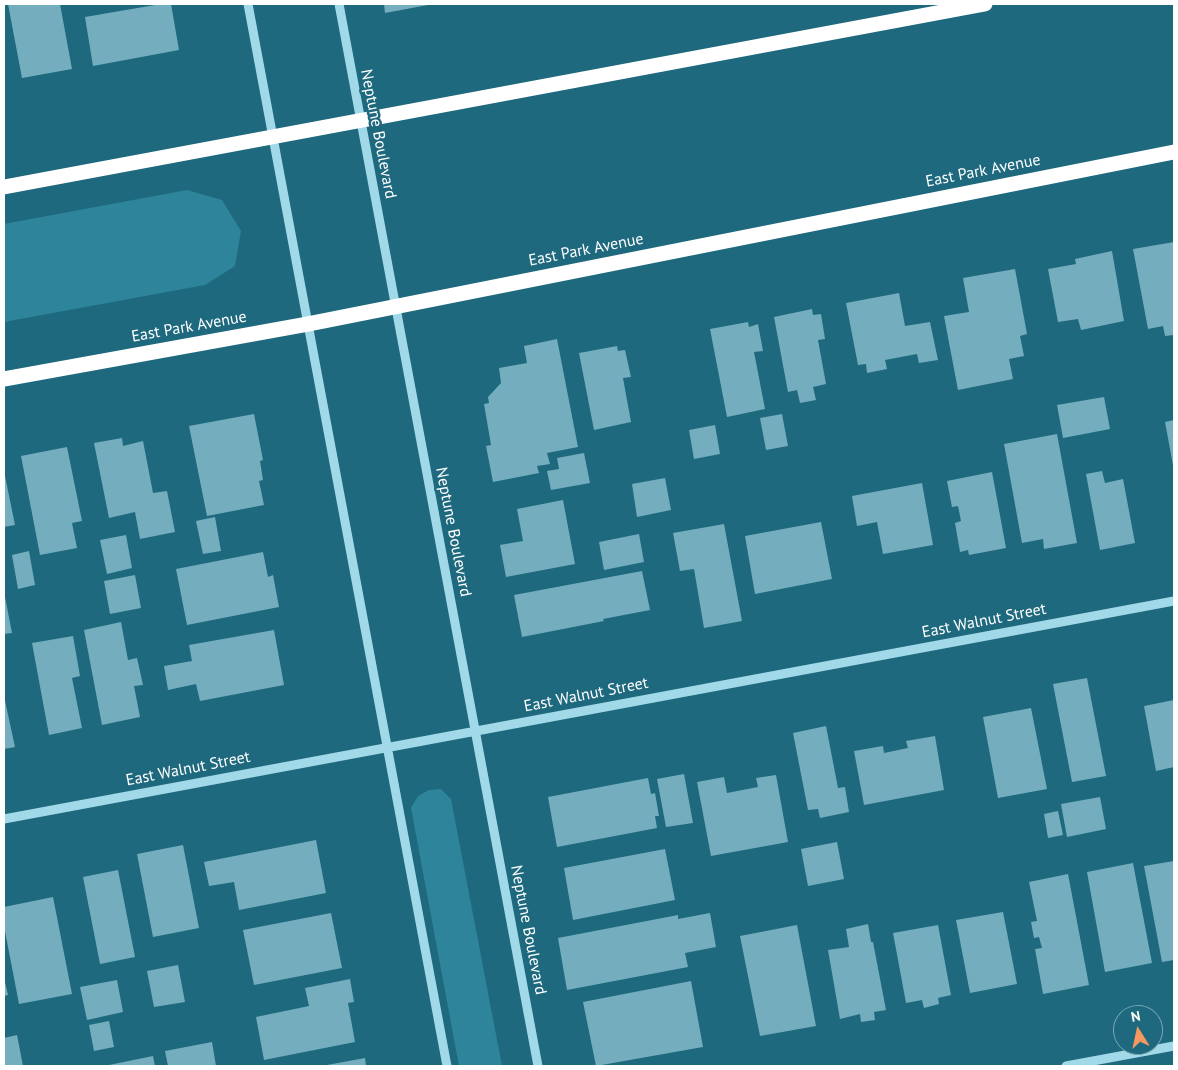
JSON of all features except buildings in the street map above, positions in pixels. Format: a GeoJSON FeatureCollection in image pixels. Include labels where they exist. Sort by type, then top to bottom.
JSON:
{"type":"FeatureCollection","features":[{"type":"Feature","properties":{"kind":"highway"},"geometry":{"type":"LineString","coordinates":[[4,187],[985,4]]}},
{"type":"Feature","properties":{"kind":"highway","name":"East Park Avenue"},"geometry":{"type":"LineString","coordinates":[[4,379],[308,324],[1174,152]]}},
{"type":"Feature","properties":{"kind":"street"},"geometry":{"type":"LineString","coordinates":[[248,4],[447,1066]]}},
{"type":"Feature","properties":{"kind":"street","name":"Neptune Boulevard"},"geometry":{"type":"LineString","coordinates":[[339,4],[538,1066]]}},
{"type":"Feature","properties":{"kind":"street","name":"East Walnut Street"},"geometry":{"type":"LineString","coordinates":[[4,819],[1174,601]]}},
{"type":"Feature","properties":{"kind":"street"},"geometry":{"type":"LineString","coordinates":[[1066,1066],[1174,1046]]}},
{"type":"Feature","properties":{"kind":"shaded area"},"geometry":{"type":"Polygon","coordinates":[[[187,190],[222,200],[241,231],[235,266],[205,285],[4,322],[4,224],[187,190]]]}},
{"type":"Feature","properties":{"kind":"shaded area"},"geometry":{"type":"Polygon","coordinates":[[[441,789],[451,799],[502,1066],[459,1066],[411,808],[418,796],[429,790],[441,789]]]}}]}
